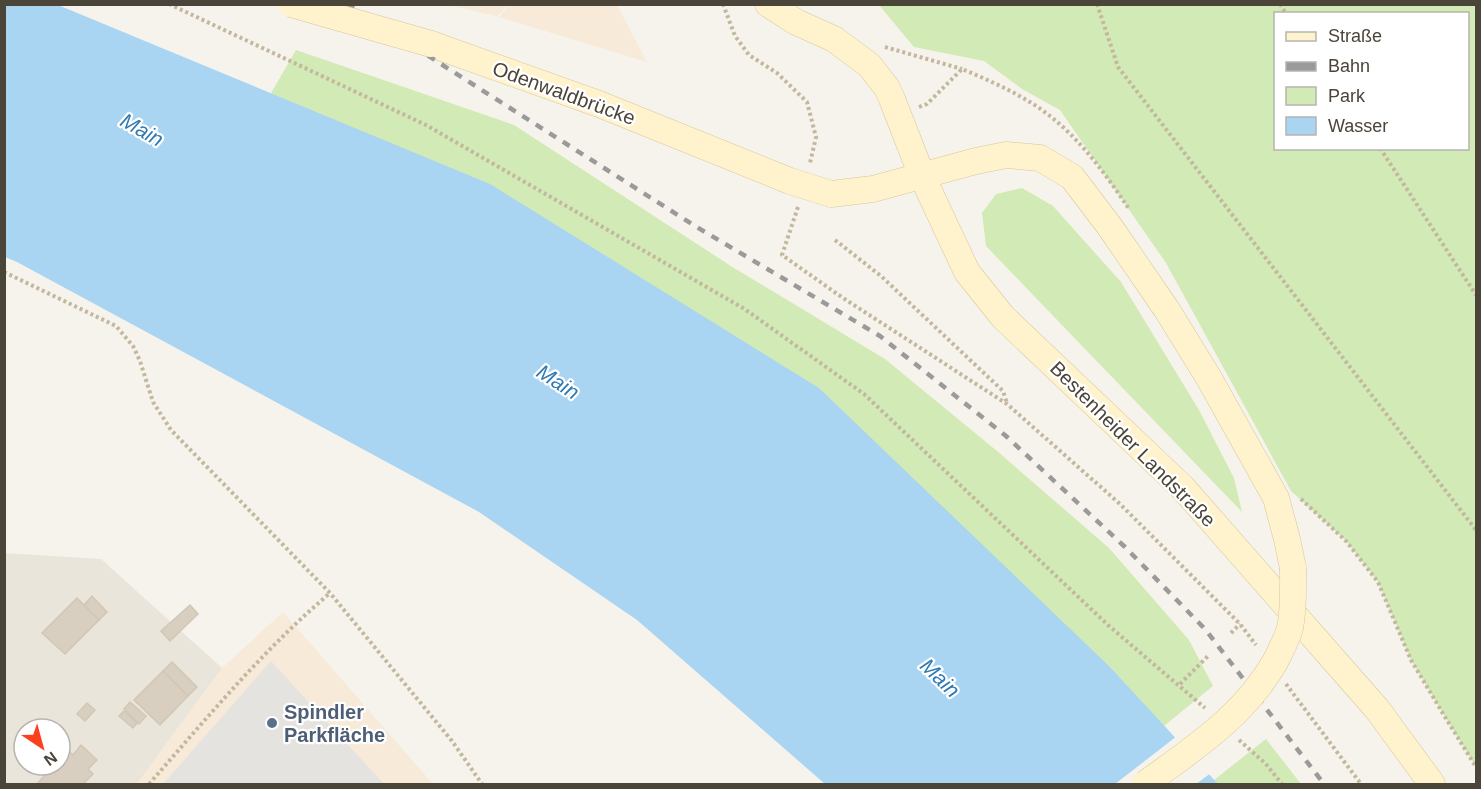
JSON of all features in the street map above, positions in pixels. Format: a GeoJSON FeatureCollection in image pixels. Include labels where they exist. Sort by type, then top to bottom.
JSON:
{"type":"FeatureCollection","features":[{"type":"Feature","properties":{"kind":"main road","name":"Odenwaldbrücke"},"geometry":{"type":"LineString","coordinates":[[291,4],[431,44],[599,104],[790,182],[831,194],[873,189],[922,176]]}},
{"type":"Feature","properties":{"kind":"main road","name":"Bestenheider Landstraße"},"geometry":{"type":"LineString","coordinates":[[768,4],[796,22],[834,39],[869,65],[892,99],[922,176],[967,272],[1003,317],[1183,488],[1377,709],[1432,784]]}},
{"type":"Feature","properties":{"kind":"main road"},"geometry":{"type":"LineString","coordinates":[[922,176],[1006,155],[1040,158],[1072,177],[1110,226],[1167,310],[1210,380],[1276,498],[1293,568],[1293,602],[1289,631],[1279,655],[1264,681],[1239,711],[1145,784]]}},
{"type":"Feature","properties":{"kind":"path"},"geometry":{"type":"LineString","coordinates":[[169,4],[426,125],[743,308],[864,394],[1110,626],[1180,684],[1208,656]]}},
{"type":"Feature","properties":{"kind":"path"},"geometry":{"type":"LineString","coordinates":[[723,4],[735,36],[749,55],[777,73],[807,102],[816,137],[808,170]]}},
{"type":"Feature","properties":{"kind":"path"},"geometry":{"type":"LineString","coordinates":[[1096,4],[1118,67],[1476,530]]}},
{"type":"Feature","properties":{"kind":"path"},"geometry":{"type":"LineString","coordinates":[[875,46],[896,49],[962,69]]}},
{"type":"Feature","properties":{"kind":"path"},"geometry":{"type":"LineString","coordinates":[[1381,150],[1476,295]]}},
{"type":"Feature","properties":{"kind":"path"},"geometry":{"type":"LineString","coordinates":[[800,203],[782,255],[843,298],[1007,404],[1120,504],[1240,624],[1261,651]]}},
{"type":"Feature","properties":{"kind":"path"},"geometry":{"type":"LineString","coordinates":[[835,240],[882,276],[1003,391],[1007,404]]}},
{"type":"Feature","properties":{"kind":"path"},"geometry":{"type":"LineString","coordinates":[[4,272],[116,326],[133,346],[153,402],[171,430],[330,593],[452,741],[482,784]]}},
{"type":"Feature","properties":{"kind":"path"},"geometry":{"type":"LineString","coordinates":[[1276,498],[1291,491],[1312,508],[1346,541],[1378,582],[1411,660],[1476,767]]}},
{"type":"Feature","properties":{"kind":"path"},"geometry":{"type":"LineString","coordinates":[[149,784],[243,676],[303,616],[330,593]]}},
{"type":"Feature","properties":{"kind":"path"},"geometry":{"type":"LineString","coordinates":[[1231,633],[1240,624]]}},
{"type":"Feature","properties":{"kind":"path"},"geometry":{"type":"LineString","coordinates":[[1281,677],[1361,784]]}},
{"type":"Feature","properties":{"kind":"shaded area"},"geometry":{"type":"Polygon","coordinates":[[[508,4],[497,16],[447,5],[508,4]]]}},
{"type":"Feature","properties":{"kind":"shaded area"},"geometry":{"type":"Polygon","coordinates":[[[510,4],[617,5],[647,62],[499,17],[510,4]]]}},
{"type":"Feature","properties":{"kind":"shaded area"},"geometry":{"type":"Polygon","coordinates":[[[4,553],[101,559],[222,668],[137,784],[5,784],[4,553]]]}},
{"type":"Feature","properties":{"kind":"shaded area"},"geometry":{"type":"Polygon","coordinates":[[[283,612],[433,784],[137,784],[222,668],[283,612]]]}},
{"type":"Feature","properties":{"kind":"shaded area","name":"Spindler Parkfläche"},"geometry":{"type":"Polygon","coordinates":[[[271,661],[384,784],[163,784],[271,661]]]}},
{"type":"Feature","properties":{"kind":"green space"},"geometry":{"type":"Polygon","coordinates":[[[879,5],[1476,5],[1476,767],[1411,660],[1378,582],[1346,541],[1291,491],[1166,263],[1060,110],[1022,89],[984,61],[914,47],[879,5]]]}},
{"type":"Feature","properties":{"kind":"green space"},"geometry":{"type":"Polygon","coordinates":[[[296,50],[514,125],[734,268],[885,359],[997,451],[1109,548],[1189,640],[1213,686],[1164,726],[1111,668],[271,93],[296,50]]]}},
{"type":"Feature","properties":{"kind":"green space"},"geometry":{"type":"Polygon","coordinates":[[[1022,188],[1053,206],[1121,282],[1199,410],[1234,478],[1242,512],[986,246],[982,213],[996,194],[1022,188]]]}},
{"type":"Feature","properties":{"kind":"green space"},"geometry":{"type":"Polygon","coordinates":[[[1266,739],[1301,784],[1218,784],[1214,780],[1266,739]]]}},
{"type":"Feature","properties":{"kind":"water","name":"Main"},"geometry":{"type":"Polygon","coordinates":[[[4,5],[58,5],[490,184],[819,388],[1111,668],[1218,784],[825,784],[637,620],[479,512],[5,257],[4,5]]]}},
{"type":"Feature","properties":{"kind":"pier"},"geometry":{"type":"Polygon","coordinates":[[[1177,736],[1211,773],[1196,784],[1115,784],[1177,736]]]}},
{"type":"Feature","properties":{"kind":"building"},"geometry":{"type":"Polygon","coordinates":[[[92,596],[107,612],[99,620],[84,605],[92,596]]]}},
{"type":"Feature","properties":{"kind":"building"},"geometry":{"type":"Polygon","coordinates":[[[77,598],[99,620],[65,654],[42,633],[77,598]]]}},
{"type":"Feature","properties":{"kind":"building"},"geometry":{"type":"Polygon","coordinates":[[[190,605],[198,614],[170,641],[161,631],[190,605]]]}},
{"type":"Feature","properties":{"kind":"building"},"geometry":{"type":"Polygon","coordinates":[[[172,662],[197,687],[188,696],[163,671],[172,662]]]}},
{"type":"Feature","properties":{"kind":"building"},"geometry":{"type":"Polygon","coordinates":[[[163,671],[188,696],[160,725],[134,700],[163,671]]]}},
{"type":"Feature","properties":{"kind":"building"},"geometry":{"type":"Polygon","coordinates":[[[130,702],[146,716],[139,724],[124,709],[130,702]]]}},
{"type":"Feature","properties":{"kind":"building"},"geometry":{"type":"Polygon","coordinates":[[[87,703],[95,710],[85,721],[77,714],[87,703]]]}},
{"type":"Feature","properties":{"kind":"building"},"geometry":{"type":"Polygon","coordinates":[[[124,711],[137,723],[133,728],[119,716],[124,711]]]}},
{"type":"Feature","properties":{"kind":"building"},"geometry":{"type":"Polygon","coordinates":[[[81,745],[97,760],[88,769],[93,774],[83,784],[37,784],[43,777],[72,777],[73,755],[81,745]]]}},
{"type":"Feature","properties":{"kind":"railway"},"geometry":{"type":"LineString","coordinates":[[347,4],[695,226],[880,336],[1006,436],[1125,547],[1205,629],[1324,784]]}},
{"type":"Feature","properties":{"kind":"place","name":"Spindler Parkfläche"},"geometry":{"type":"Point","coordinates":[272,723]}}]}
